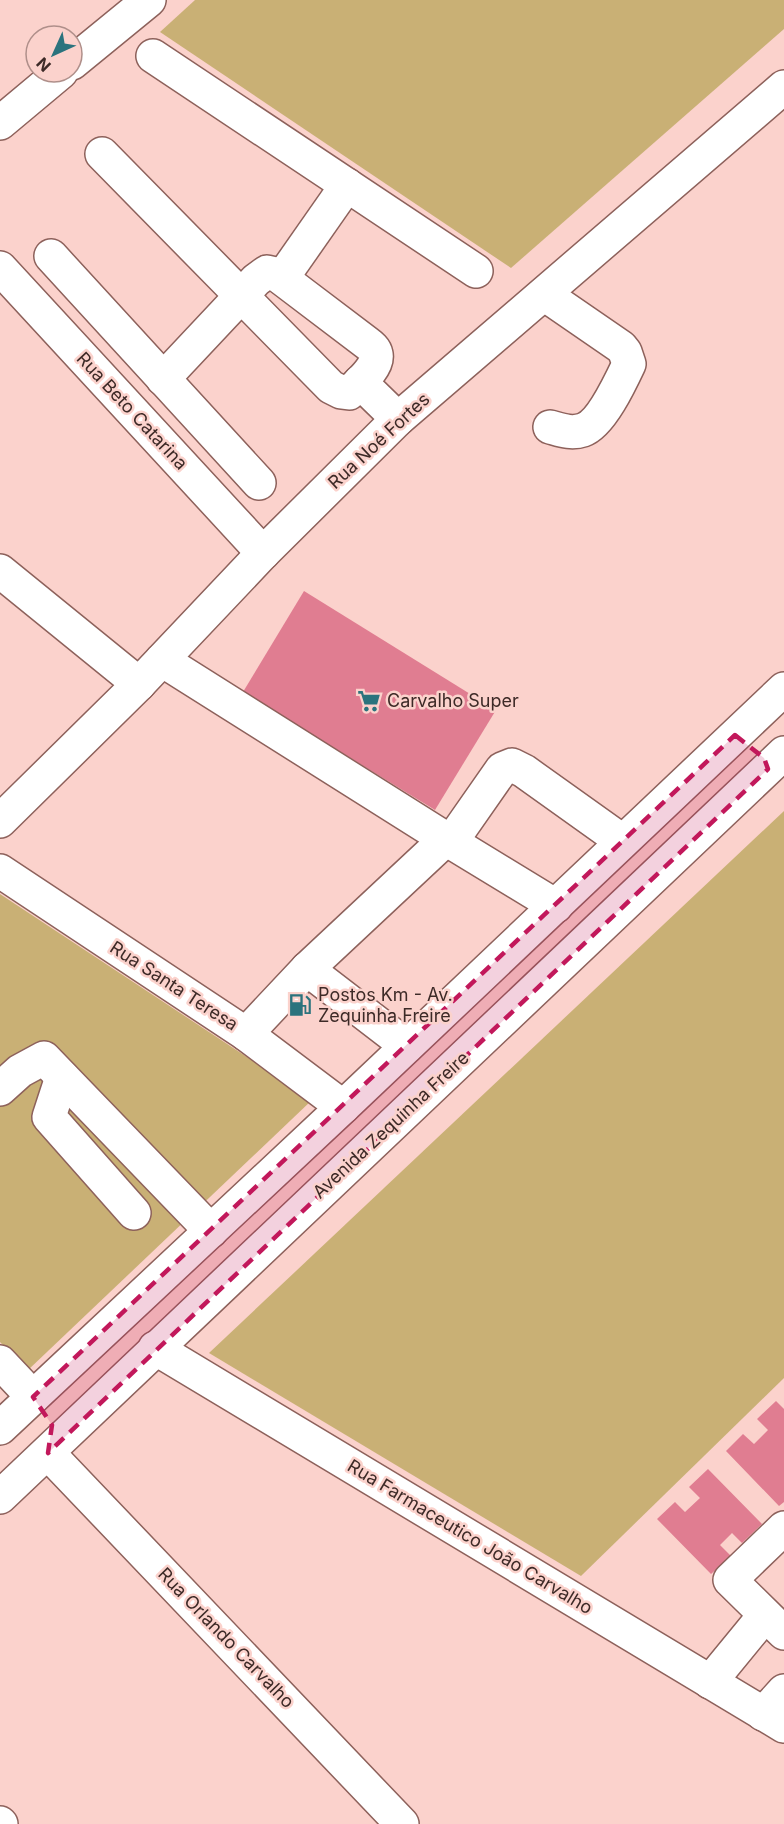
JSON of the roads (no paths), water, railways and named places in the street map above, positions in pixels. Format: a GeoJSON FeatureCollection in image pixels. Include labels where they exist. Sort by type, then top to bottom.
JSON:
{"type":"FeatureCollection","features":[{"type":"Feature","properties":{"kind":"street"},"geometry":{"type":"LineString","coordinates":[[84,53],[149,0]]}},
{"type":"Feature","properties":{"kind":"street"},"geometry":{"type":"LineString","coordinates":[[153,56],[477,271]]}},
{"type":"Feature","properties":{"kind":"street"},"geometry":{"type":"LineString","coordinates":[[0,123],[47,84]]}},
{"type":"Feature","properties":{"kind":"street","name":"Rua Noé Fortes"},"geometry":{"type":"LineString","coordinates":[[0,821],[139,684],[263,553],[399,419],[784,87]]}},
{"type":"Feature","properties":{"kind":"street"},"geometry":{"type":"LineString","coordinates":[[102,154],[242,296],[331,387],[349,393],[374,366],[377,357],[375,351],[282,278],[272,272],[267,272],[256,280],[242,296],[163,379]]}},
{"type":"Feature","properties":{"kind":"street"},"geometry":{"type":"LineString","coordinates":[[282,278],[347,185]]}},
{"type":"Feature","properties":{"kind":"street"},"geometry":{"type":"LineString","coordinates":[[51,256],[259,483]]}},
{"type":"Feature","properties":{"kind":"street","name":"Rua Beto Catarina"},"geometry":{"type":"LineString","coordinates":[[0,268],[263,553]]}},
{"type":"Feature","properties":{"kind":"street"},"geometry":{"type":"LineString","coordinates":[[544,294],[621,347],[628,364],[609,402],[596,421],[585,430],[568,432],[550,427]]}},
{"type":"Feature","properties":{"kind":"street"},"geometry":{"type":"LineString","coordinates":[[360,382],[399,419]]}},
{"type":"Feature","properties":{"kind":"street"},"geometry":{"type":"LineString","coordinates":[[0,570],[139,684]]}},
{"type":"Feature","properties":{"kind":"street"},"geometry":{"type":"LineString","coordinates":[[162,660],[556,906]]}},
{"type":"Feature","properties":{"kind":"street"},"geometry":{"type":"LineString","coordinates":[[0,1428],[735,735],[784,695]]}},
{"type":"Feature","properties":{"kind":"street"},"geometry":{"type":"LineString","coordinates":[[735,735],[747,740],[776,761]]}},
{"type":"Feature","properties":{"kind":"street","name":"Avenida Zequinha Freire"},"geometry":{"type":"LineString","coordinates":[[0,1497],[776,761]]}},
{"type":"Feature","properties":{"kind":"street"},"geometry":{"type":"LineString","coordinates":[[246,1034],[307,969],[448,840],[502,769],[512,765],[524,771],[622,841]]}},
{"type":"Feature","properties":{"kind":"street","name":"Rua Santa Teresa"},"geometry":{"type":"LineString","coordinates":[[0,871],[246,1034],[343,1107]]}},
{"type":"Feature","properties":{"kind":"street"},"geometry":{"type":"LineString","coordinates":[[307,969],[407,1046]]}},
{"type":"Feature","properties":{"kind":"street"},"geometry":{"type":"LineString","coordinates":[[0,1089],[20,1071],[44,1058],[211,1231]]}},
{"type":"Feature","properties":{"kind":"street"},"geometry":{"type":"LineString","coordinates":[[63,1077],[49,1117],[134,1213]]}},
{"type":"Feature","properties":{"kind":"street","name":"Rua Farmaceutico João Carvalho"},"geometry":{"type":"LineString","coordinates":[[155,1348],[710,1682],[777,1710]]}},
{"type":"Feature","properties":{"kind":"street"},"geometry":{"type":"LineString","coordinates":[[0,1362],[49,1418],[53,1434],[48,1453]]}},
{"type":"Feature","properties":{"kind":"street","name":"Rua Orlando Carvalho"},"geometry":{"type":"LineString","coordinates":[[48,1453],[402,1824]]}},
{"type":"Feature","properties":{"kind":"street"},"geometry":{"type":"LineString","coordinates":[[710,1682],[742,1644],[775,1624],[730,1580],[784,1527]]}},
{"type":"Feature","properties":{"kind":"place","name":"Carvalho Super"},"geometry":{"type":"Point","coordinates":[369,701]}},
{"type":"Feature","properties":{"kind":"place","name":"Postos Km - Av. Zequinha Freire"},"geometry":{"type":"Point","coordinates":[300,1005]}}]}
